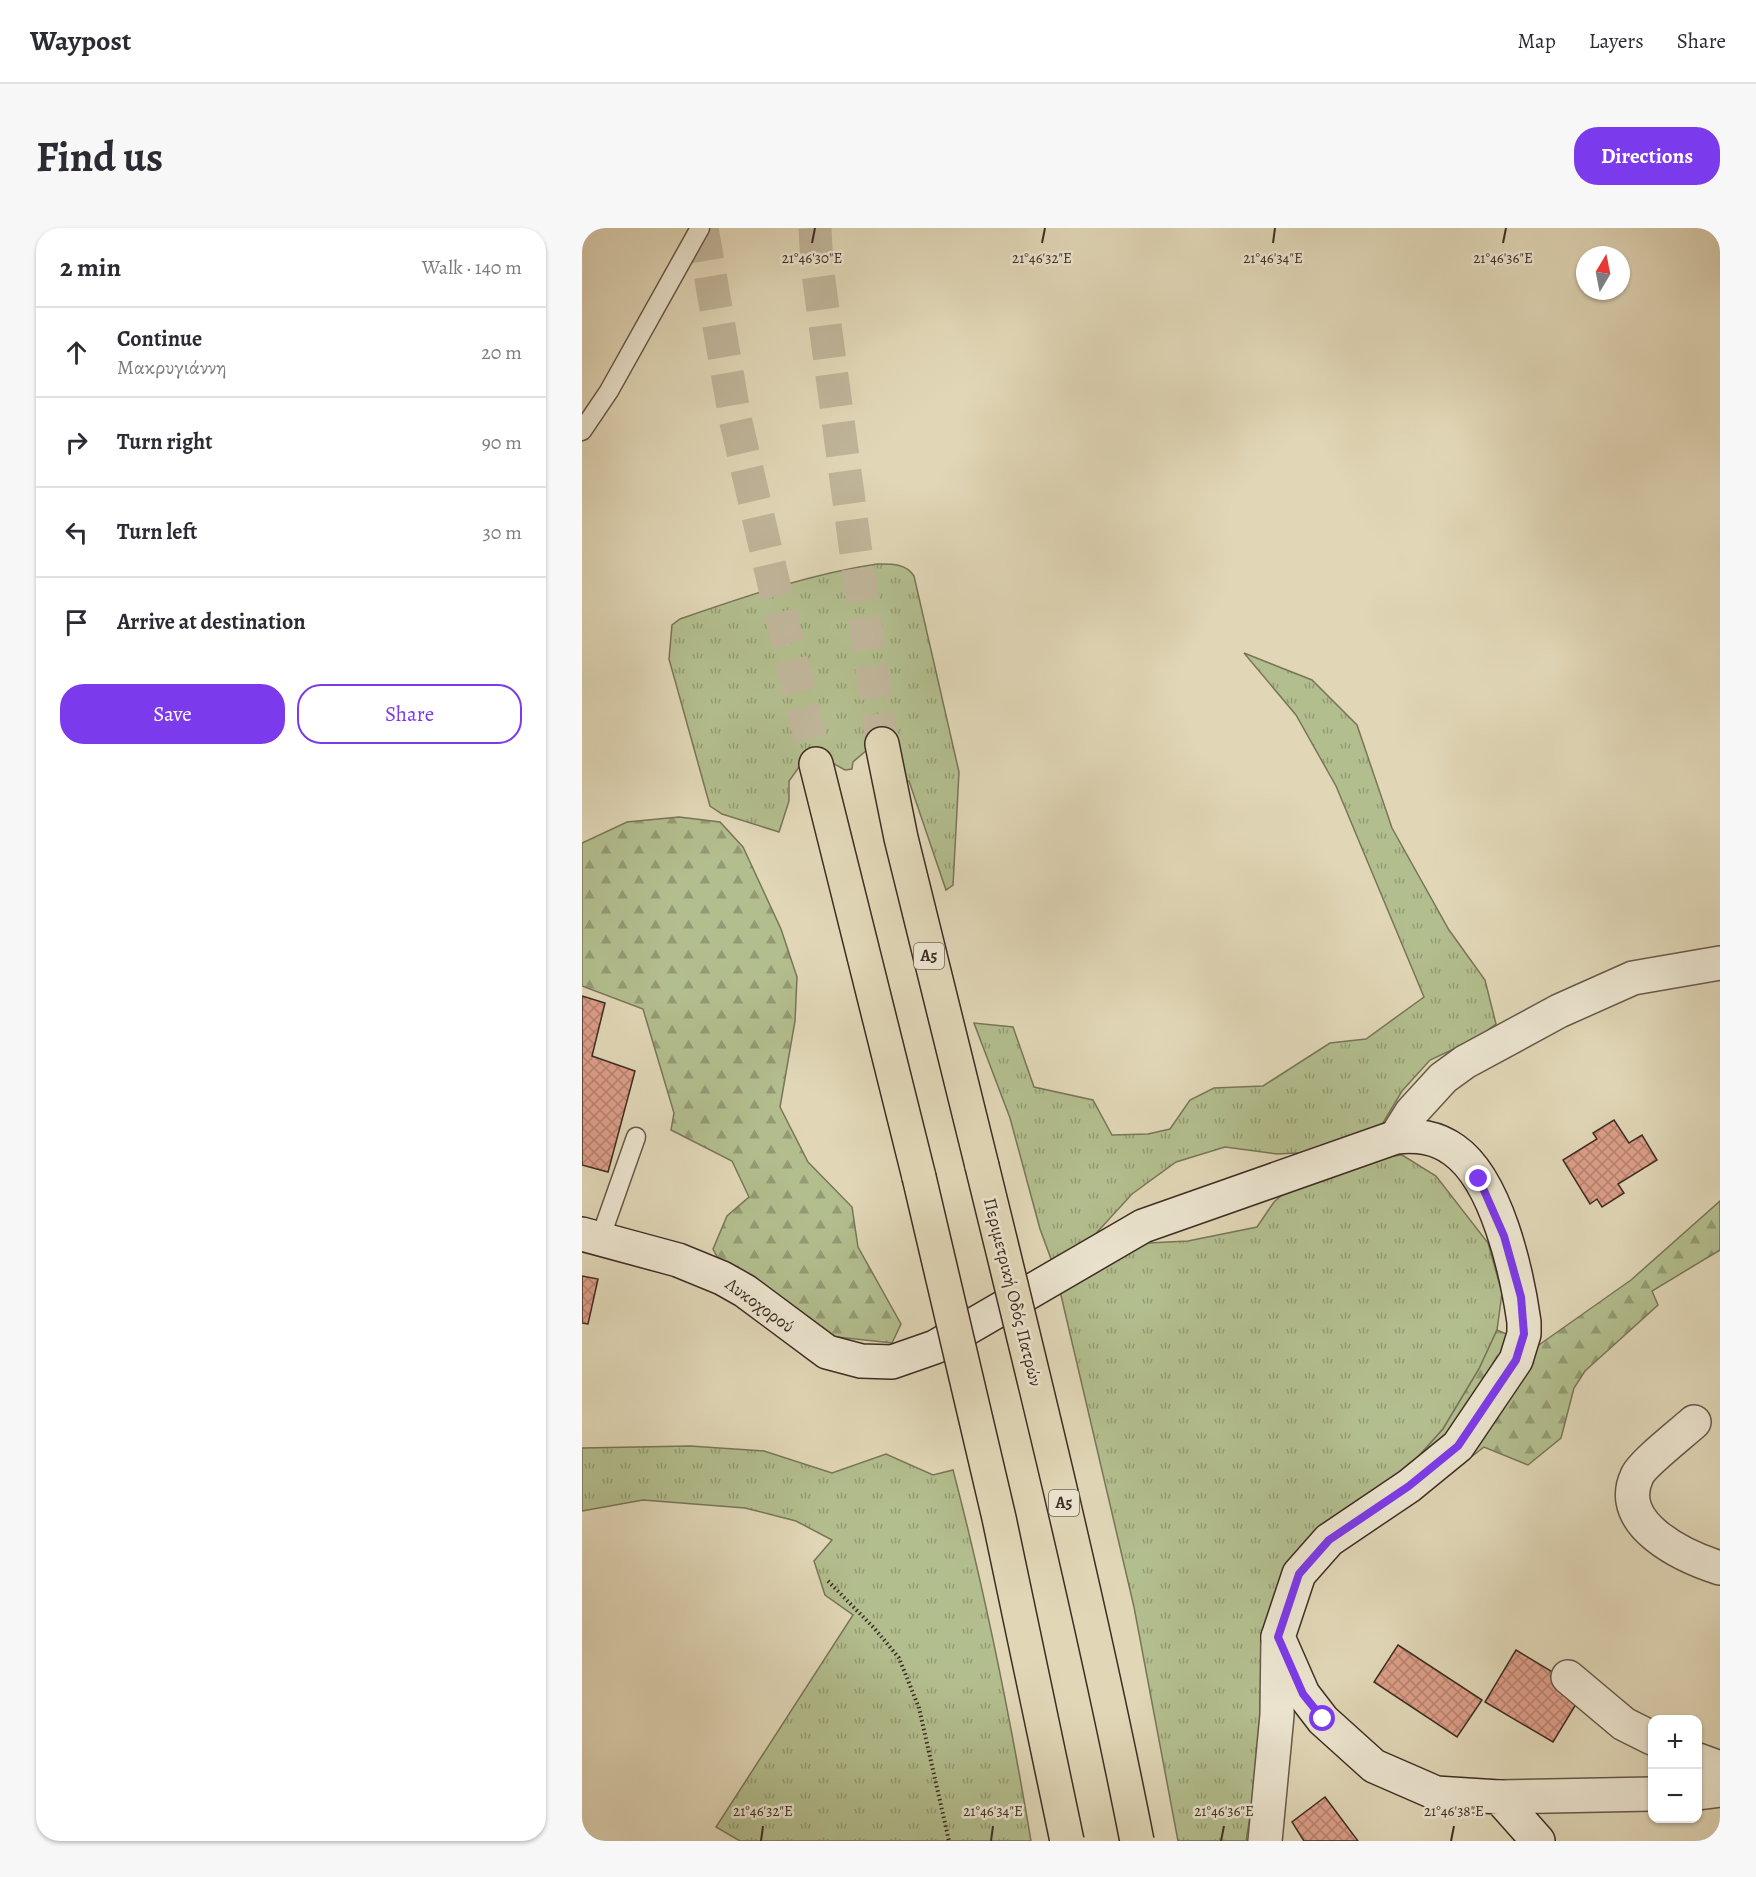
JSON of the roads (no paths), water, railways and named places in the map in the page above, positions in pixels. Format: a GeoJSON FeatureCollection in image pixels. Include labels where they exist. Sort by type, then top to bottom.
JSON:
{"type":"FeatureCollection","features":[{"type":"Feature","properties":{"kind":"highway","name":"Περιμετρική Οδός Πατρών"},"geometry":{"type":"LineString","coordinates":[[882,744],[901,837],[1058,1479],[1111,1707],[1137,1841]]}},
{"type":"Feature","properties":{"kind":"highway"},"geometry":{"type":"LineString","coordinates":[[816,764],[919,1177],[999,1518],[1067,1841]]}},
{"type":"Feature","properties":{"kind":"street"},"geometry":{"type":"LineString","coordinates":[[1396,1137],[1411,1113],[1443,1078],[1476,1056],[1559,1011],[1633,978],[1720,963]]}},
{"type":"Feature","properties":{"kind":"street"},"geometry":{"type":"LineString","coordinates":[[1265,1841],[1277,1715],[1278,1637],[1299,1574],[1329,1540],[1409,1486],[1458,1446],[1516,1360],[1524,1334],[1521,1297],[1510,1254],[1479,1179],[1469,1164],[1440,1142],[1425,1137],[1396,1137]]}},
{"type":"Feature","properties":{"kind":"street","name":"Λυκοχορού"},"geometry":{"type":"LineString","coordinates":[[591,1236],[678,1260],[722,1278],[745,1291],[827,1352],[861,1361],[901,1360],[934,1347],[1143,1226],[1396,1137]]}},
{"type":"Feature","properties":{"kind":"street"},"geometry":{"type":"LineString","coordinates":[[1694,1422],[1637,1475],[1633,1490],[1636,1512],[1654,1534],[1688,1558],[1720,1568]]}},
{"type":"Feature","properties":{"kind":"street"},"geometry":{"type":"LineString","coordinates":[[1278,1637],[1303,1694],[1323,1719],[1374,1766],[1436,1793],[1499,1797],[1648,1794]]}},
{"type":"Feature","properties":{"kind":"street"},"geometry":{"type":"LineString","coordinates":[[1568,1677],[1624,1724],[1648,1736]]}},
{"type":"Feature","properties":{"kind":"street"},"geometry":{"type":"LineString","coordinates":[[1702,1761],[1720,1768]]}},
{"type":"Feature","properties":{"kind":"street"},"geometry":{"type":"LineString","coordinates":[[1702,1792],[1720,1790]]}},
{"type":"Feature","properties":{"kind":"street"},"geometry":{"type":"LineString","coordinates":[[1499,1797],[1538,1841]]}},
{"type":"Feature","properties":{"kind":"lane"},"geometry":{"type":"LineString","coordinates":[[582,431],[609,391],[700,228]]}},
{"type":"Feature","properties":{"kind":"lane"},"geometry":{"type":"LineString","coordinates":[[591,1236],[636,1137]]}},
{"type":"Feature","properties":{"kind":"tunnel"},"geometry":{"type":"LineString","coordinates":[[702,228],[735,418],[816,764]]}},
{"type":"Feature","properties":{"kind":"tunnel"},"geometry":{"type":"LineString","coordinates":[[815,228],[817,266],[882,744]]}}]}
